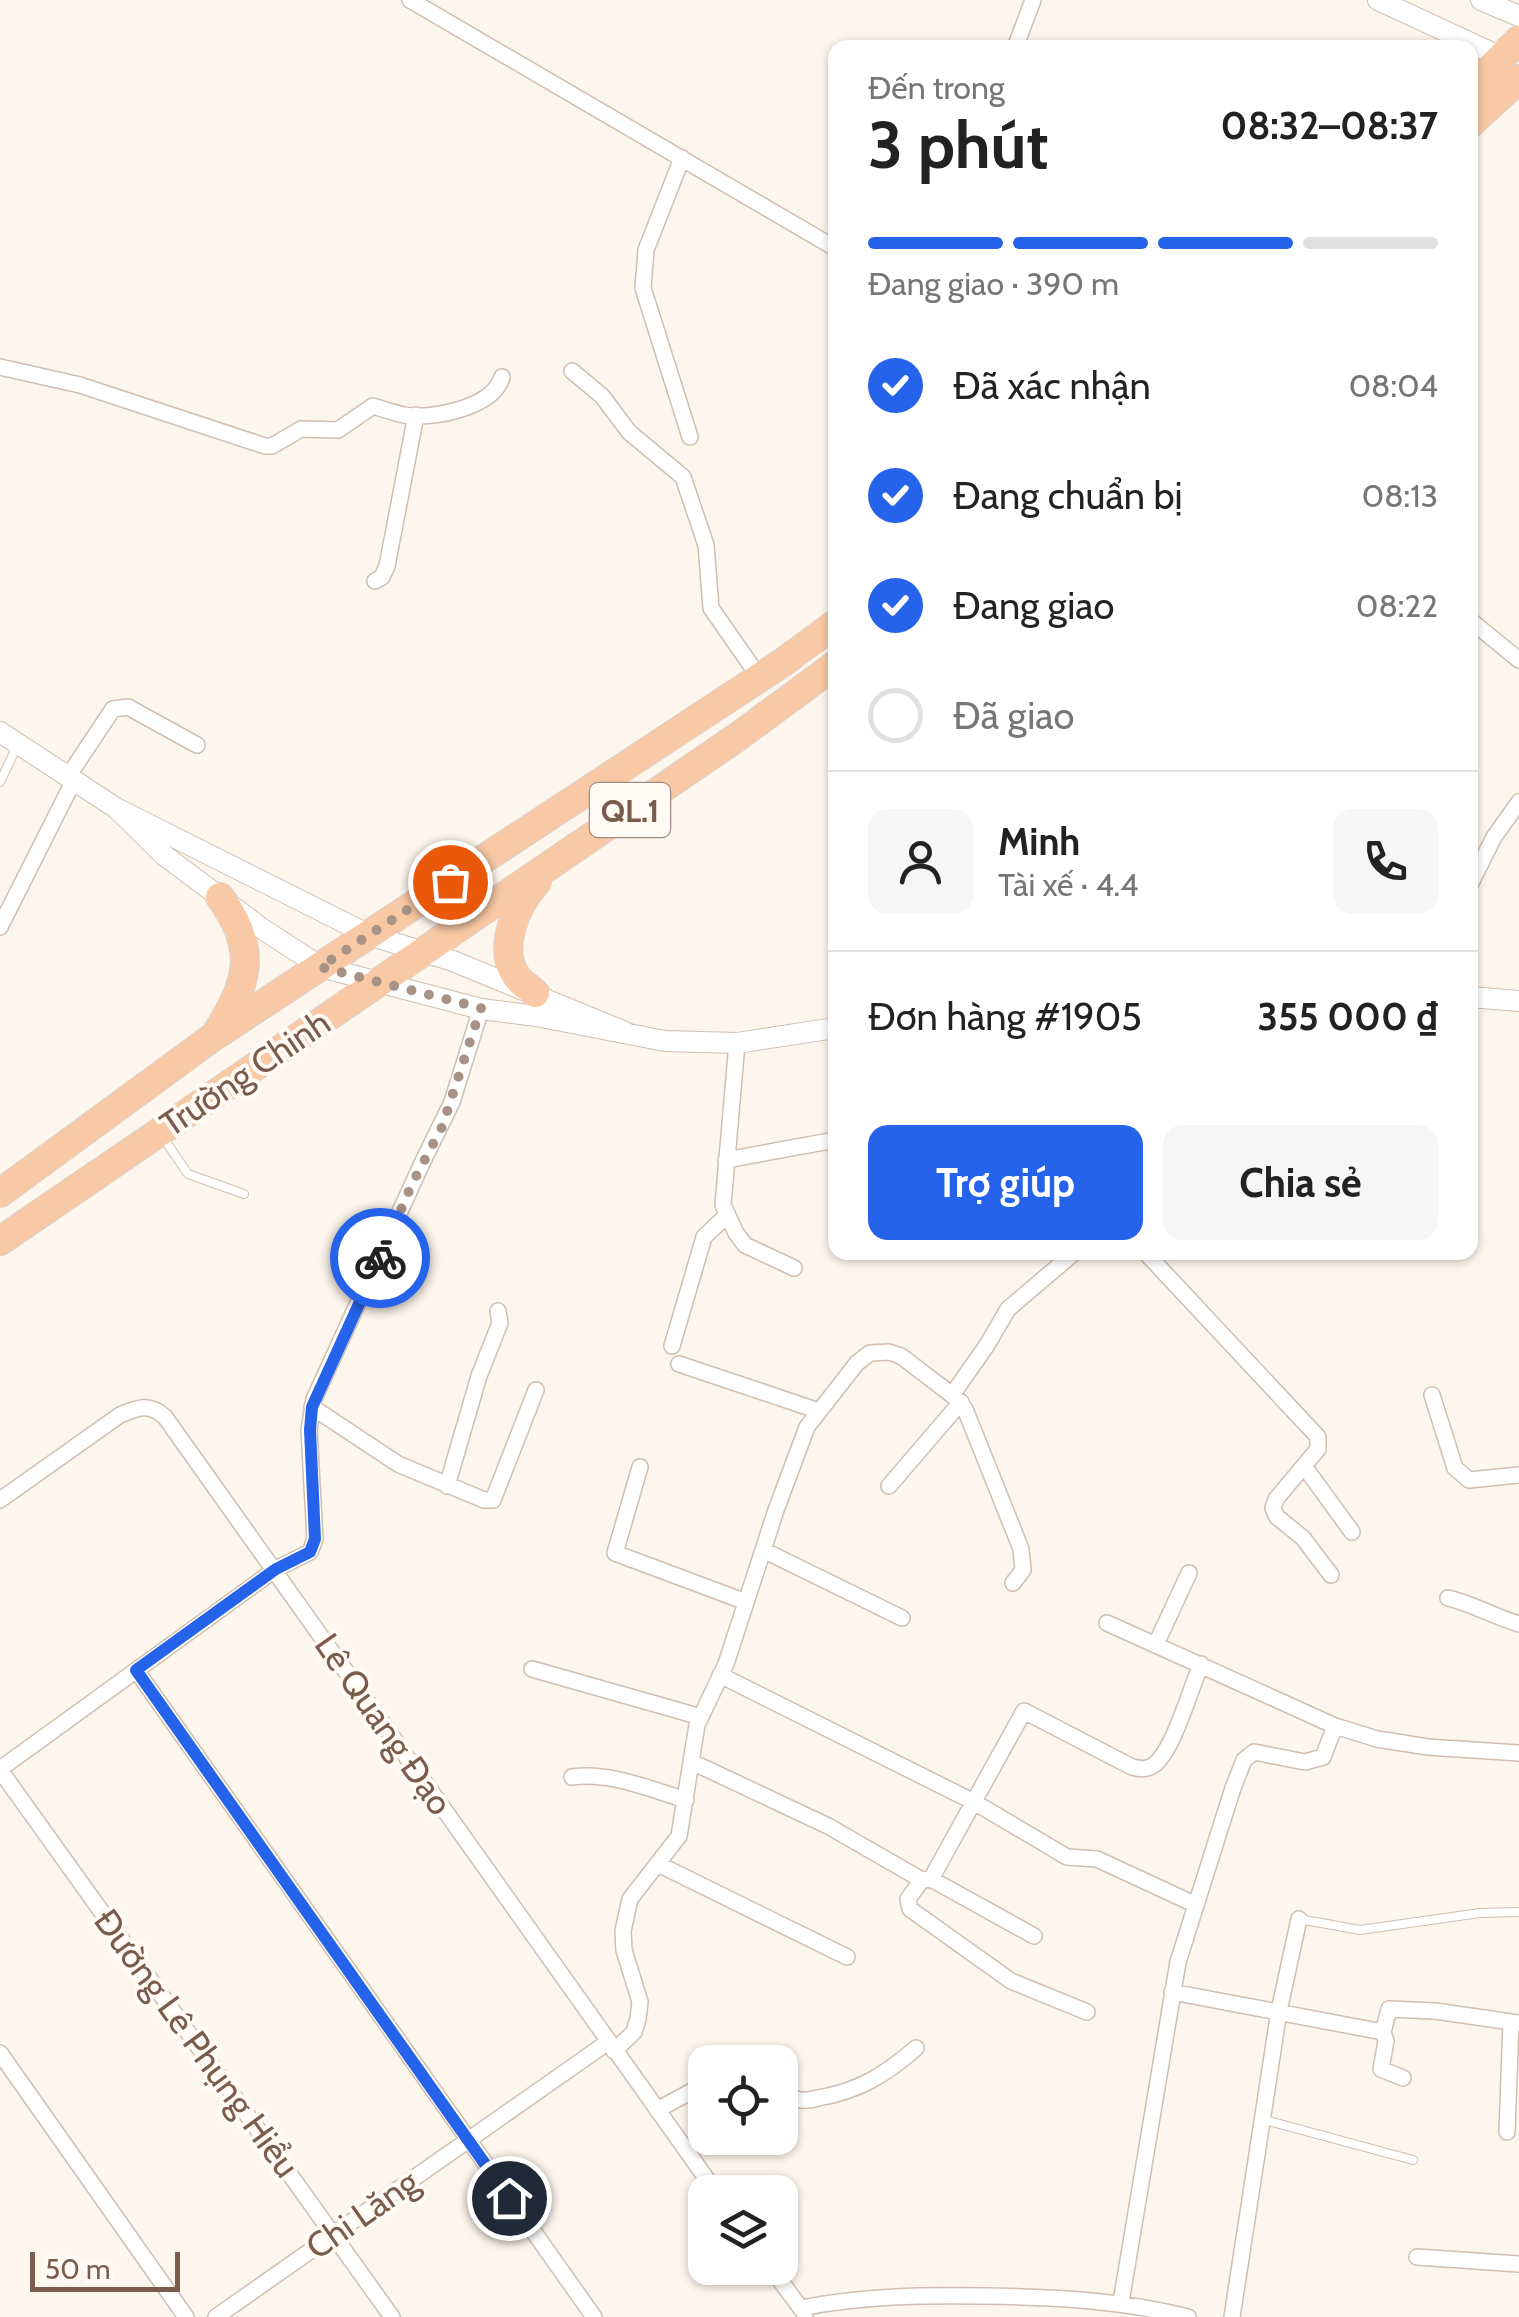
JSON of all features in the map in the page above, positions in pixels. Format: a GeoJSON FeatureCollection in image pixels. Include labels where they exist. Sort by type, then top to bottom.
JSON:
{"type":"FeatureCollection","features":[{"type":"Feature","properties":{"kind":"highway"},"geometry":{"type":"LineString","coordinates":[[1478,83],[1513,59]]}},
{"type":"Feature","properties":{"kind":"highway"},"geometry":{"type":"LineString","coordinates":[[1478,112],[1513,59]]}},
{"type":"Feature","properties":{"kind":"highway","name":"Trường Chinh"},"geometry":{"type":"LineString","coordinates":[[0,1192],[214,1037],[828,629]]}},
{"type":"Feature","properties":{"kind":"highway","name":"Trường Chinh"},"geometry":{"type":"LineString","coordinates":[[0,1241],[736,738],[828,669]]}},
{"type":"Feature","properties":{"kind":"highway"},"geometry":{"type":"LineString","coordinates":[[535,993],[517,978],[511,965],[509,942],[527,893],[559,858]]}},
{"type":"Feature","properties":{"kind":"highway"},"geometry":{"type":"LineString","coordinates":[[214,1037],[238,998],[245,965],[242,934],[220,897]]}},
{"type":"Feature","properties":{"kind":"street"},"geometry":{"type":"LineString","coordinates":[[410,0],[828,244]]}},
{"type":"Feature","properties":{"kind":"street"},"geometry":{"type":"LineString","coordinates":[[1017,40],[1032,0]]}},
{"type":"Feature","properties":{"kind":"street"},"geometry":{"type":"LineString","coordinates":[[1378,0],[1470,40]]}},
{"type":"Feature","properties":{"kind":"street"},"geometry":{"type":"LineString","coordinates":[[1481,0],[1519,16]]}},
{"type":"Feature","properties":{"kind":"street"},"geometry":{"type":"LineString","coordinates":[[1478,44],[1513,59]]}},
{"type":"Feature","properties":{"kind":"street"},"geometry":{"type":"LineString","coordinates":[[682,158],[646,250],[642,288],[690,437]]}},
{"type":"Feature","properties":{"kind":"street"},"geometry":{"type":"LineString","coordinates":[[0,367],[80,385],[265,446],[272,446],[300,429],[338,430],[373,406],[416,415],[469,406],[486,400],[499,388],[502,377]]}},
{"type":"Feature","properties":{"kind":"street"},"geometry":{"type":"LineString","coordinates":[[572,371],[596,389],[629,432],[683,477],[706,546],[710,608],[759,677]]}},
{"type":"Feature","properties":{"kind":"street"},"geometry":{"type":"LineString","coordinates":[[375,581],[387,566],[416,415]]}},
{"type":"Feature","properties":{"kind":"street"},"geometry":{"type":"LineString","coordinates":[[1478,627],[1519,660]]}},
{"type":"Feature","properties":{"kind":"street"},"geometry":{"type":"LineString","coordinates":[[0,927],[70,780],[113,709],[128,708],[197,745]]}},
{"type":"Feature","properties":{"kind":"street"},"geometry":{"type":"LineString","coordinates":[[9,738],[116,808],[369,935],[535,993],[625,1032]]}},
{"type":"Feature","properties":{"kind":"street"},"geometry":{"type":"LineString","coordinates":[[1478,869],[1494,837],[1519,802]]}},
{"type":"Feature","properties":{"kind":"street"},"geometry":{"type":"LineString","coordinates":[[116,808],[165,856],[320,967],[481,1008],[687,1043],[737,1043],[828,1029]]}},
{"type":"Feature","properties":{"kind":"street"},"geometry":{"type":"LineString","coordinates":[[1478,998],[1519,1001]]}},
{"type":"Feature","properties":{"kind":"street"},"geometry":{"type":"LineString","coordinates":[[0,1770],[276,1569],[310,1552],[315,1539],[312,1407],[442,1127],[481,1008]]}},
{"type":"Feature","properties":{"kind":"street"},"geometry":{"type":"LineString","coordinates":[[737,1043],[723,1197],[726,1216],[745,1245],[794,1268]]}},
{"type":"Feature","properties":{"kind":"street"},"geometry":{"type":"LineString","coordinates":[[726,1160],[828,1141]]}},
{"type":"Feature","properties":{"kind":"street"},"geometry":{"type":"LineString","coordinates":[[672,1346],[704,1237],[726,1216]]}},
{"type":"Feature","properties":{"kind":"street"},"geometry":{"type":"LineString","coordinates":[[889,1486],[956,1398],[1008,1309],[1066,1260]]}},
{"type":"Feature","properties":{"kind":"street"},"geometry":{"type":"LineString","coordinates":[[1152,1260],[1318,1438],[1318,1449],[1276,1499],[1273,1508],[1276,1517],[1303,1538],[1332,1575]]}},
{"type":"Feature","properties":{"kind":"street"},"geometry":{"type":"LineString","coordinates":[[447,1486],[479,1376],[500,1323],[498,1311]]}},
{"type":"Feature","properties":{"kind":"street"},"geometry":{"type":"LineString","coordinates":[[611,2047],[634,2032],[638,2020],[640,2002],[624,1950],[630,1899],[679,1836],[694,1738],[807,1427],[856,1363],[870,1353],[890,1352],[913,1362],[956,1398],[1021,1548],[1023,1570],[1013,1583]]}},
{"type":"Feature","properties":{"kind":"street"},"geometry":{"type":"LineString","coordinates":[[679,1364],[820,1411]]}},
{"type":"Feature","properties":{"kind":"street"},"geometry":{"type":"LineString","coordinates":[[312,1407],[398,1464],[447,1486],[493,1500],[536,1390]]}},
{"type":"Feature","properties":{"kind":"street"},"geometry":{"type":"LineString","coordinates":[[1432,1395],[1455,1468],[1469,1480],[1519,1476]]}},
{"type":"Feature","properties":{"kind":"street","name":"Lê Quang Đạo"},"geometry":{"type":"LineString","coordinates":[[0,1500],[120,1415],[148,1406],[166,1417],[704,2175]]}},
{"type":"Feature","properties":{"kind":"street"},"geometry":{"type":"LineString","coordinates":[[1304,1466],[1352,1532]]}},
{"type":"Feature","properties":{"kind":"street"},"geometry":{"type":"LineString","coordinates":[[640,1467],[615,1552],[746,1602]]}},
{"type":"Feature","properties":{"kind":"street"},"geometry":{"type":"LineString","coordinates":[[763,1550],[902,1618]]}},
{"type":"Feature","properties":{"kind":"street"},"geometry":{"type":"LineString","coordinates":[[1156,1644],[1189,1573]]}},
{"type":"Feature","properties":{"kind":"street"},"geometry":{"type":"LineString","coordinates":[[1448,1598],[1472,1603],[1487,1614],[1519,1624]]}},
{"type":"Feature","properties":{"kind":"street"},"geometry":{"type":"LineString","coordinates":[[1108,1624],[1335,1726],[1378,1739],[1519,1753]]}},
{"type":"Feature","properties":{"kind":"street"},"geometry":{"type":"LineString","coordinates":[[1088,2012],[1012,1981],[910,1909],[908,1899],[927,1879],[1024,1711],[1132,1767],[1152,1767],[1167,1748],[1200,1664]]}},
{"type":"Feature","properties":{"kind":"street"},"geometry":{"type":"LineString","coordinates":[[532,1669],[701,1717]]}},
{"type":"Feature","properties":{"kind":"street"},"geometry":{"type":"LineString","coordinates":[[136,1670],[594,2317]]}},
{"type":"Feature","properties":{"kind":"street"},"geometry":{"type":"LineString","coordinates":[[720,1675],[974,1802],[1067,1857],[1097,1859],[1194,1904]]}},
{"type":"Feature","properties":{"kind":"street"},"geometry":{"type":"LineString","coordinates":[[1121,2302],[1172,1992],[1194,1904],[1233,1788],[1248,1754],[1260,1752],[1316,1761],[1328,1750],[1335,1726]]}},
{"type":"Feature","properties":{"kind":"street"},"geometry":{"type":"LineString","coordinates":[[692,1762],[828,1826],[1034,1936]]}},
{"type":"Feature","properties":{"kind":"street","name":"Đường Lê Phụng Hiểu"},"geometry":{"type":"LineString","coordinates":[[0,1770],[392,2317]]}},
{"type":"Feature","properties":{"kind":"street"},"geometry":{"type":"LineString","coordinates":[[572,1776],[588,1774],[615,1779],[686,1800]]}},
{"type":"Feature","properties":{"kind":"street"},"geometry":{"type":"LineString","coordinates":[[658,1864],[847,1957]]}},
{"type":"Feature","properties":{"kind":"street"},"geometry":{"type":"LineString","coordinates":[[1232,2317],[1279,2012],[1299,1919]]}},
{"type":"Feature","properties":{"kind":"street"},"geometry":{"type":"LineString","coordinates":[[1172,1992],[1383,2032]]}},
{"type":"Feature","properties":{"kind":"street"},"geometry":{"type":"LineString","coordinates":[[1403,2078],[1382,2069],[1386,2042],[1383,2032],[1389,2010],[1435,2011],[1515,2023],[1507,2132]]}},
{"type":"Feature","properties":{"kind":"street","name":"Chi Lăng"},"geometry":{"type":"LineString","coordinates":[[216,2317],[467,2139],[611,2047]]}},
{"type":"Feature","properties":{"kind":"street"},"geometry":{"type":"LineString","coordinates":[[798,2099],[805,2101],[861,2088],[884,2075],[916,2048]]}},
{"type":"Feature","properties":{"kind":"street"},"geometry":{"type":"LineString","coordinates":[[0,2053],[186,2317]]}},
{"type":"Feature","properties":{"kind":"street"},"geometry":{"type":"LineString","coordinates":[[657,2110],[688,2093]]}},
{"type":"Feature","properties":{"kind":"street"},"geometry":{"type":"LineString","coordinates":[[1417,2257],[1519,2264]]}},
{"type":"Feature","properties":{"kind":"street"},"geometry":{"type":"LineString","coordinates":[[784,2285],[804,2312],[862,2297],[909,2295],[1072,2298],[1121,2302],[1188,2317]]}},
{"type":"Feature","properties":{"kind":"lane"},"geometry":{"type":"LineString","coordinates":[[0,782],[9,738]]}},
{"type":"Feature","properties":{"kind":"lane"},"geometry":{"type":"LineString","coordinates":[[159,1132],[188,1174],[244,1194]]}},
{"type":"Feature","properties":{"kind":"lane"},"geometry":{"type":"LineString","coordinates":[[1299,1919],[1360,1930],[1480,1913],[1519,1912]]}},
{"type":"Feature","properties":{"kind":"lane"},"geometry":{"type":"LineString","coordinates":[[1262,2119],[1413,2160]]}},
{"type":"Feature","properties":{"kind":"way so far"},"geometry":{"type":"LineString","coordinates":[[380,1258],[442,1127],[481,1008],[320,967],[450,882]]}},
{"type":"Feature","properties":{"kind":"route"},"geometry":{"type":"LineString","coordinates":[[380,1258],[312,1407],[315,1539],[310,1552],[276,1569],[136,1670],[509,2198]]}}]}
